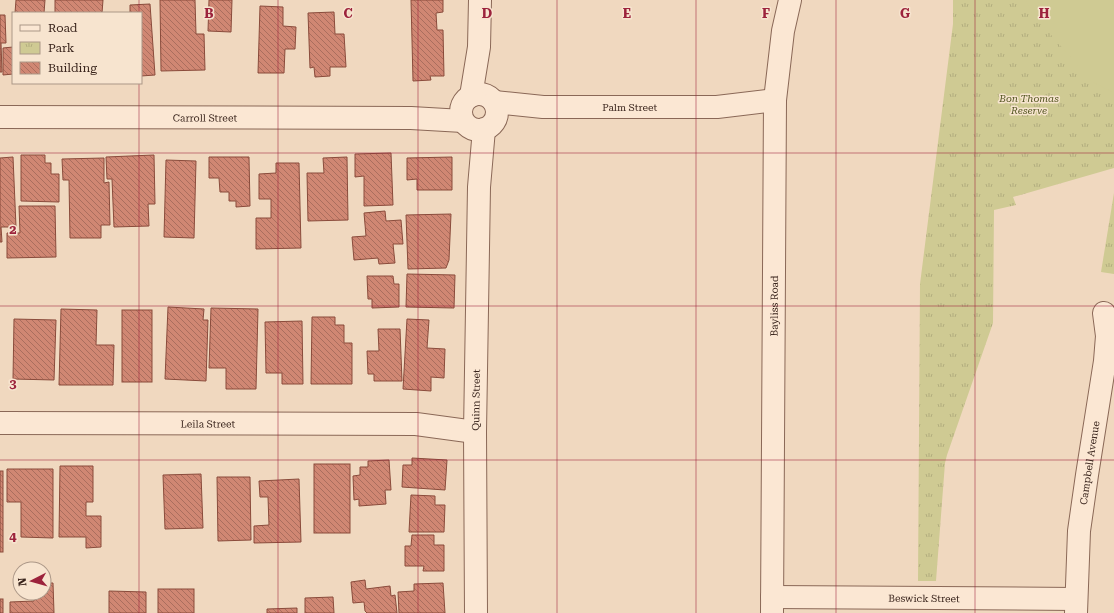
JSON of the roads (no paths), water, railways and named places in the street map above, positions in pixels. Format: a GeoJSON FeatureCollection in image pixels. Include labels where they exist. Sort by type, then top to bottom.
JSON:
{"type":"FeatureCollection","features":[{"type":"Feature","properties":{"kind":"street","name":"Quinn Street"},"geometry":{"type":"LineString","coordinates":[[476,613],[475,424],[479,187],[478,112],[480,0]]}},
{"type":"Feature","properties":{"kind":"street","name":"Bayliss Road"},"geometry":{"type":"LineString","coordinates":[[772,605],[775,108],[783,31],[790,0]]}},
{"type":"Feature","properties":{"kind":"street","name":"Palm Street"},"geometry":{"type":"LineString","coordinates":[[478,112],[543,108],[717,107],[753,114],[775,108]]}},
{"type":"Feature","properties":{"kind":"street","name":"Carroll Street"},"geometry":{"type":"LineString","coordinates":[[0,117],[411,118],[478,112]]}},
{"type":"Feature","properties":{"kind":"street","name":"Campbell Avenue"},"geometry":{"type":"LineString","coordinates":[[1076,606],[1079,531],[1086,475],[1105,361],[1107,336],[1104,313]]}},
{"type":"Feature","properties":{"kind":"street","name":"Leila Street"},"geometry":{"type":"LineString","coordinates":[[0,423],[475,424]]}},
{"type":"Feature","properties":{"kind":"street","name":"Beswick Street"},"geometry":{"type":"LineString","coordinates":[[772,605],[1076,606]]}},
{"type":"Feature","properties":{"kind":"park label","name":"Bon Thomas Reserve"},"geometry":{"type":"Point","coordinates":[1029,104]}}]}
